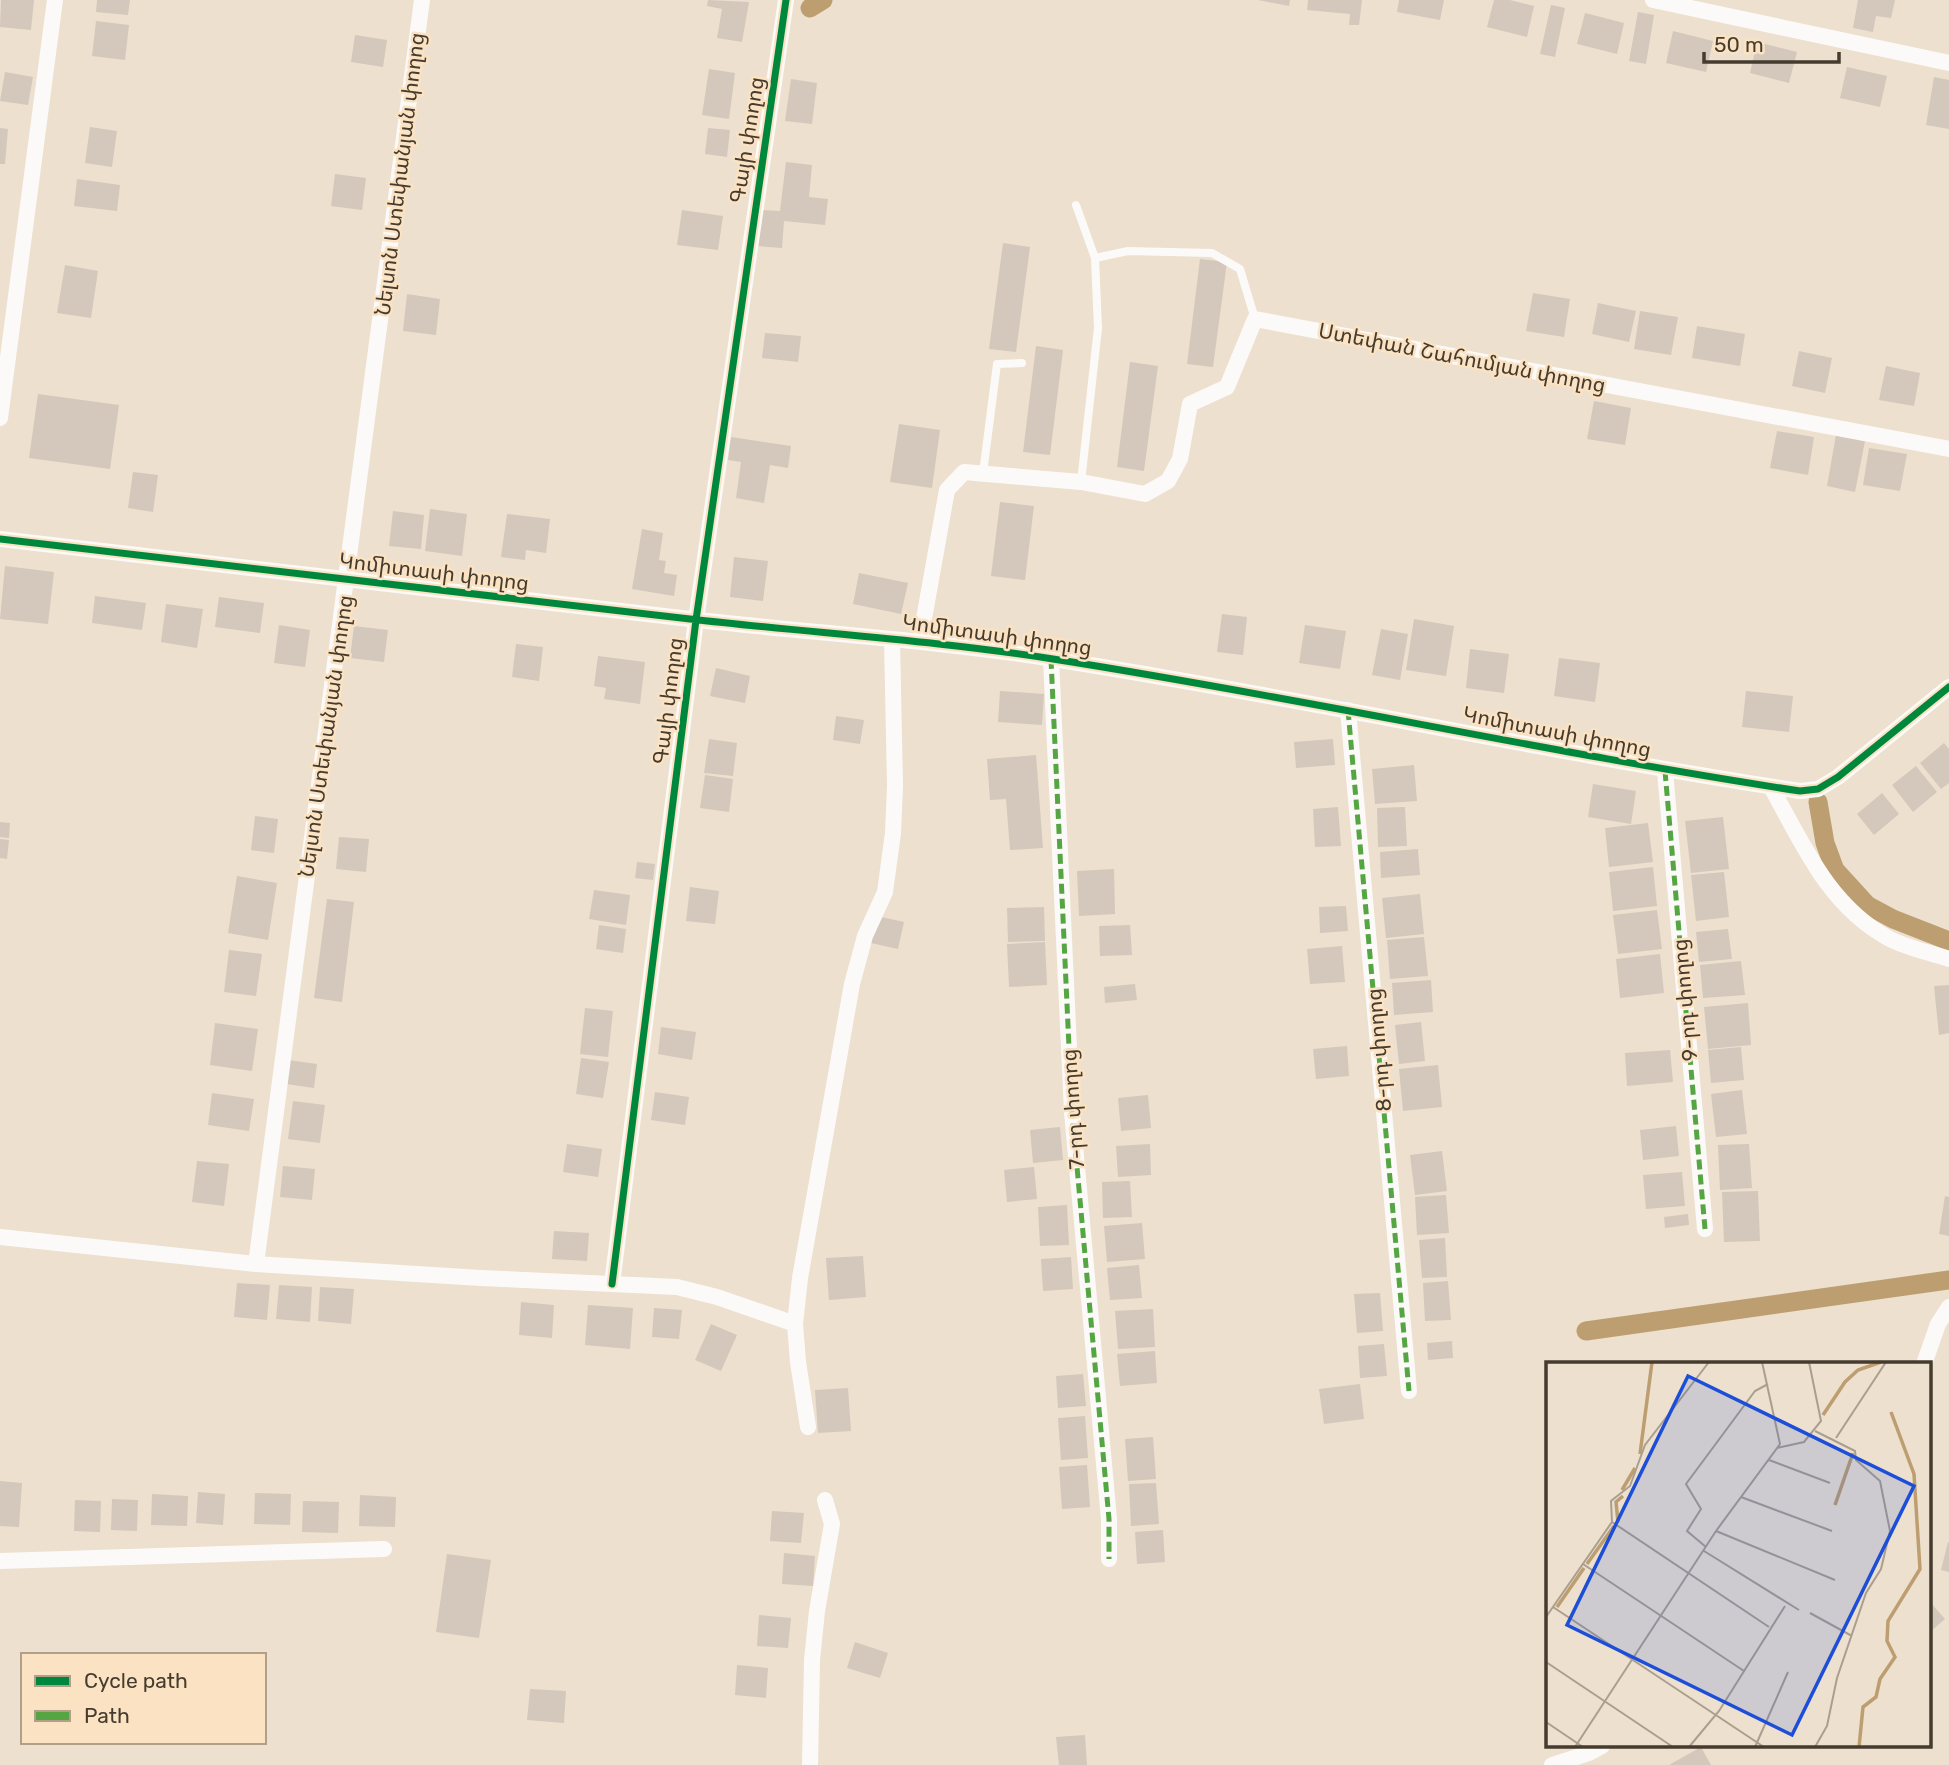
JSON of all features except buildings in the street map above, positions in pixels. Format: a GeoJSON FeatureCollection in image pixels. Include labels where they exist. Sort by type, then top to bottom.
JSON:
{"type":"FeatureCollection","features":[{"type":"Feature","properties":{"kind":"street"},"geometry":{"type":"LineString","coordinates":[[0,418],[55,0]]}},
{"type":"Feature","properties":{"kind":"street","name":"Նելսոն Ստեփանյան փողոց"},"geometry":{"type":"LineString","coordinates":[[256,1264],[422,0]]}},
{"type":"Feature","properties":{"kind":"street","name":"Գայի փողոց"},"geometry":{"type":"LineString","coordinates":[[612,1284],[696,620],[786,0]]}},
{"type":"Feature","properties":{"kind":"street"},"geometry":{"type":"LineString","coordinates":[[1653,0],[1949,63]]}},
{"type":"Feature","properties":{"kind":"street"},"geometry":{"type":"LineString","coordinates":[[920,641],[947,490],[964,472],[1081,482],[1145,494],[1168,481],[1180,459],[1191,404],[1227,387],[1255,319]]}},
{"type":"Feature","properties":{"kind":"street","name":"Ստեփան Շահումյան փողոց"},"geometry":{"type":"LineString","coordinates":[[1255,319],[1949,449]]}},
{"type":"Feature","properties":{"kind":"street","name":"Կոմիտասի փողոց"},"geometry":{"type":"LineString","coordinates":[[0,539],[696,620],[920,641],[1051,659],[1348,710],[1665,771],[1800,792],[1818,789],[1838,777],[1949,687]]}},
{"type":"Feature","properties":{"kind":"street"},"geometry":{"type":"LineString","coordinates":[[808,1427],[795,1324],[800,1278],[852,984],[865,936],[885,892],[893,833],[895,786],[892,639]]}},
{"type":"Feature","properties":{"kind":"street","name":"7-րդ փողոց"},"geometry":{"type":"LineString","coordinates":[[1051,659],[1072,1112],[1109,1519],[1109,1559]]}},
{"type":"Feature","properties":{"kind":"street","name":"8-րդ փողոց"},"geometry":{"type":"LineString","coordinates":[[1348,710],[1409,1391]]}},
{"type":"Feature","properties":{"kind":"street","name":"9-րդ փողոց"},"geometry":{"type":"LineString","coordinates":[[1665,771],[1705,1229]]}},
{"type":"Feature","properties":{"kind":"street"},"geometry":{"type":"LineString","coordinates":[[1771,787],[1829,888],[1851,913],[1889,939],[1949,959]]}},
{"type":"Feature","properties":{"kind":"street"},"geometry":{"type":"LineString","coordinates":[[0,1237],[256,1264],[677,1287],[717,1297],[795,1324]]}},
{"type":"Feature","properties":{"kind":"street"},"geometry":{"type":"LineString","coordinates":[[1925,1362],[1938,1324],[1949,1307]]}},
{"type":"Feature","properties":{"kind":"street"},"geometry":{"type":"LineString","coordinates":[[810,1765],[812,1660],[817,1611],[832,1524],[825,1500]]}},
{"type":"Feature","properties":{"kind":"street"},"geometry":{"type":"LineString","coordinates":[[0,1561],[384,1549]]}},
{"type":"Feature","properties":{"kind":"street"},"geometry":{"type":"LineString","coordinates":[[1552,1765],[1598,1748]]}},
{"type":"Feature","properties":{"kind":"lane"},"geometry":{"type":"LineString","coordinates":[[1076,205],[1095,258],[1098,328],[1081,482]]}},
{"type":"Feature","properties":{"kind":"lane"},"geometry":{"type":"LineString","coordinates":[[1095,258],[1128,251],[1212,253],[1240,269],[1255,319]]}},
{"type":"Feature","properties":{"kind":"lane"},"geometry":{"type":"LineString","coordinates":[[983,473],[997,364],[1022,363]]}},
{"type":"Feature","properties":{"kind":"waterway"},"geometry":{"type":"LineString","coordinates":[[810,8],[823,0]]}},
{"type":"Feature","properties":{"kind":"waterway"},"geometry":{"type":"LineString","coordinates":[[1818,802],[1825,843],[1835,870],[1867,905],[1893,919],[1949,941]]}},
{"type":"Feature","properties":{"kind":"waterway"},"geometry":{"type":"LineString","coordinates":[[1586,1331],[1949,1280]]}},
{"type":"Feature","properties":{"kind":"marked path"},"geometry":{"type":"LineString","coordinates":[[1051,659],[1072,1112],[1109,1519],[1109,1559]]}},
{"type":"Feature","properties":{"kind":"marked path"},"geometry":{"type":"LineString","coordinates":[[1348,710],[1409,1391]]}},
{"type":"Feature","properties":{"kind":"marked path"},"geometry":{"type":"LineString","coordinates":[[1665,771],[1705,1229]]}},
{"type":"Feature","properties":{"kind":"cycle path"},"geometry":{"type":"LineString","coordinates":[[612,1284],[696,620],[786,0]]}},
{"type":"Feature","properties":{"kind":"cycle path"},"geometry":{"type":"LineString","coordinates":[[0,539],[690,619],[1008,652],[1147,674],[1613,760],[1800,791],[1818,789],[1838,777],[1949,687]]}}]}
